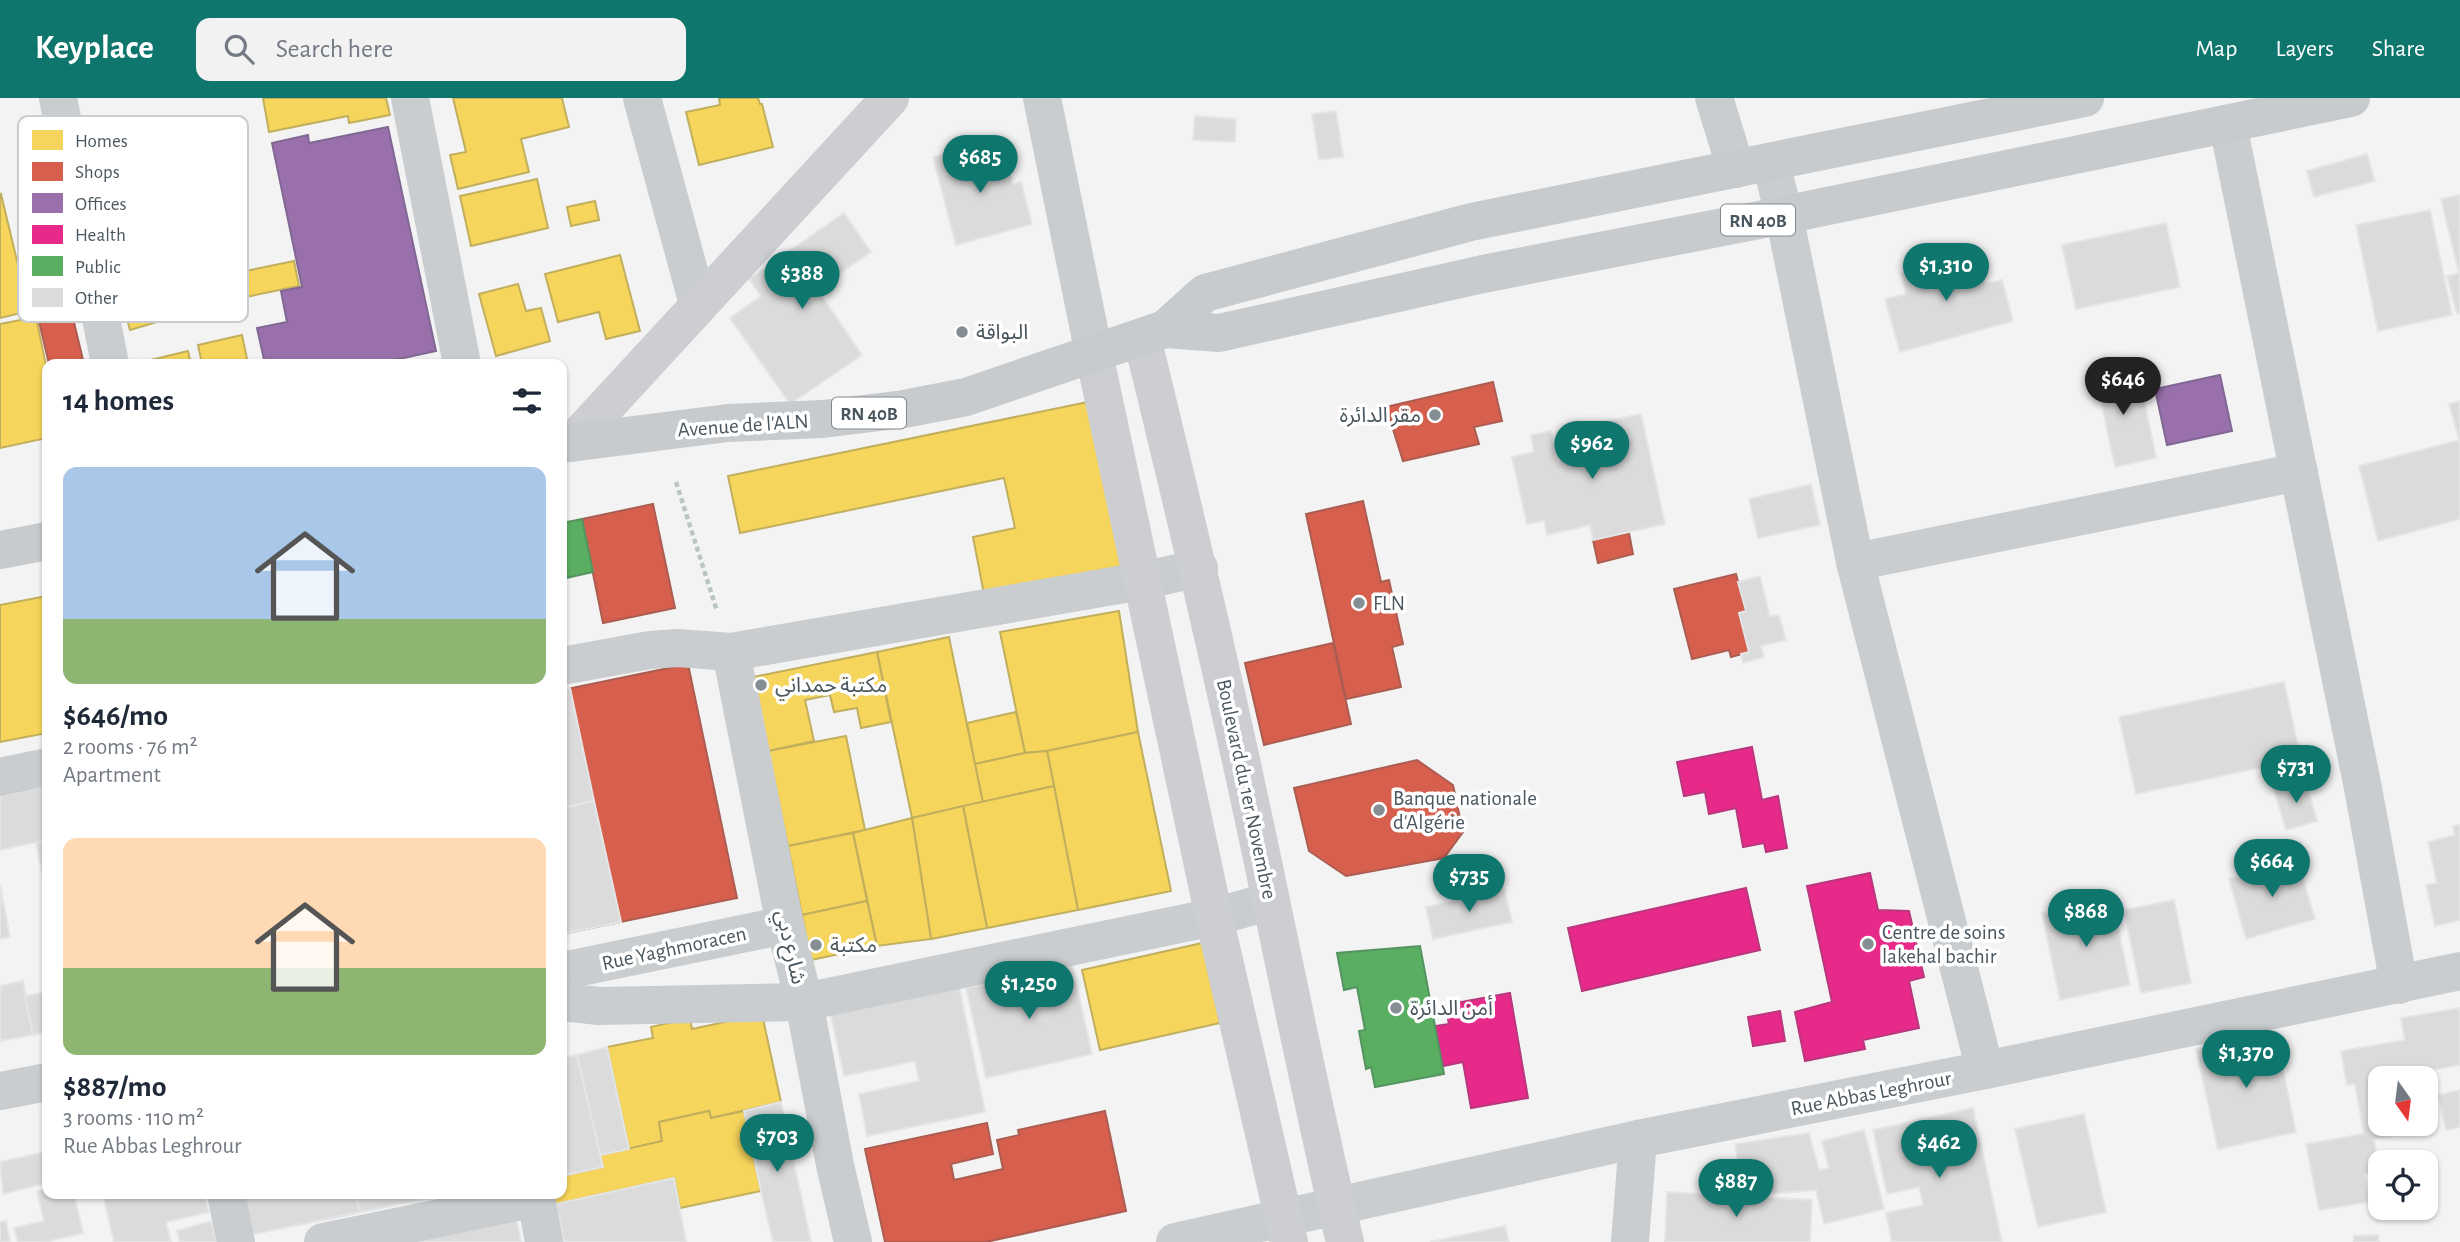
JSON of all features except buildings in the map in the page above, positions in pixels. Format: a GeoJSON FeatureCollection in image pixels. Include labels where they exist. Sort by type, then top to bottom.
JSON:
{"type":"FeatureCollection","features":[{"type":"Feature","properties":{"kind":"main road"},"geometry":{"type":"LineString","coordinates":[[567,444],[890,98]]}},
{"type":"Feature","properties":{"kind":"main road","name":"RN 40B"},"geometry":{"type":"LineString","coordinates":[[1154,334],[1205,293],[1471,222],[1753,166],[2003,106],[2085,98]]}},
{"type":"Feature","properties":{"kind":"main road","name":"RN 40B"},"geometry":{"type":"LineString","coordinates":[[1154,334],[1219,333],[1483,274],[2351,98]]}},
{"type":"Feature","properties":{"kind":"main road"},"geometry":{"type":"LineString","coordinates":[[1471,222],[1483,274]]}},
{"type":"Feature","properties":{"kind":"main road","name":"Avenue de l'ALN"},"geometry":{"type":"LineString","coordinates":[[567,444],[728,424],[823,419],[904,409],[966,397],[1154,334]]}},
{"type":"Feature","properties":{"kind":"main road","name":"Boulevard du 1er Novembre"},"geometry":{"type":"LineString","coordinates":[[1154,334],[1199,568],[1300,1048],[1345,1242]]}},
{"type":"Feature","properties":{"kind":"main road"},"geometry":{"type":"LineString","coordinates":[[1094,354],[1214,917],[1286,1229]]}},
{"type":"Feature","properties":{"kind":"main road"},"geometry":{"type":"LineString","coordinates":[[0,550],[42,542]]}},
{"type":"Feature","properties":{"kind":"street"},"geometry":{"type":"LineString","coordinates":[[58,98],[62,116]]}},
{"type":"Feature","properties":{"kind":"street"},"geometry":{"type":"LineString","coordinates":[[410,98],[461,359]]}},
{"type":"Feature","properties":{"kind":"street"},"geometry":{"type":"LineString","coordinates":[[642,98],[698,304]]}},
{"type":"Feature","properties":{"kind":"street"},"geometry":{"type":"LineString","coordinates":[[1042,98],[1094,354]]}},
{"type":"Feature","properties":{"kind":"street"},"geometry":{"type":"LineString","coordinates":[[1714,98],[1784,215],[1855,562],[1985,1070]]}},
{"type":"Feature","properties":{"kind":"street"},"geometry":{"type":"LineString","coordinates":[[2228,124],[2363,788],[2399,985]]}},
{"type":"Feature","properties":{"kind":"street"},"geometry":{"type":"LineString","coordinates":[[102,322],[109,359]]}},
{"type":"Feature","properties":{"kind":"street"},"geometry":{"type":"LineString","coordinates":[[1855,562],[2298,472]]}},
{"type":"Feature","properties":{"kind":"street"},"geometry":{"type":"LineString","coordinates":[[567,665],[650,650],[678,648],[731,652],[1142,581],[1199,568]]}},
{"type":"Feature","properties":{"kind":"street","name":"شارع دبي"},"geometry":{"type":"LineString","coordinates":[[731,652],[785,925],[804,1002],[835,1165],[853,1242]]}},
{"type":"Feature","properties":{"kind":"street"},"geometry":{"type":"LineString","coordinates":[[0,777],[42,768]]}},
{"type":"Feature","properties":{"kind":"street"},"geometry":{"type":"LineString","coordinates":[[567,1003],[645,1006],[804,1002],[1214,917],[1271,901]]}},
{"type":"Feature","properties":{"kind":"street","name":"Rue Yaghmoracen"},"geometry":{"type":"LineString","coordinates":[[567,970],[785,925]]}},
{"type":"Feature","properties":{"kind":"street","name":"Rue Abbas Leghrour"},"geometry":{"type":"LineString","coordinates":[[1175,1242],[1286,1229],[1336,1205],[1638,1139],[2460,971]]}},
{"type":"Feature","properties":{"kind":"street"},"geometry":{"type":"LineString","coordinates":[[0,1091],[42,1083]]}},
{"type":"Feature","properties":{"kind":"street"},"geometry":{"type":"LineString","coordinates":[[1630,1242],[1638,1139]]}},
{"type":"Feature","properties":{"kind":"street"},"geometry":{"type":"LineString","coordinates":[[227,1199],[236,1242]]}},
{"type":"Feature","properties":{"kind":"street"},"geometry":{"type":"LineString","coordinates":[[323,1242],[531,1199]]}},
{"type":"Feature","properties":{"kind":"street"},"geometry":{"type":"LineString","coordinates":[[536,1199],[544,1242]]}},
{"type":"Feature","properties":{"kind":"path"},"geometry":{"type":"LineString","coordinates":[[676,482],[731,652]]}},
{"type":"Feature","properties":{"kind":"place","name":"البواقة"},"geometry":{"type":"Point","coordinates":[962,332]}},
{"type":"Feature","properties":{"kind":"place","name":"مقر الدائرة"},"geometry":{"type":"Point","coordinates":[1435,415]}},
{"type":"Feature","properties":{"kind":"place","name":"FLN"},"geometry":{"type":"Point","coordinates":[1359,603]}},
{"type":"Feature","properties":{"kind":"place","name":"مكتبة حمداني"},"geometry":{"type":"Point","coordinates":[761,685]}},
{"type":"Feature","properties":{"kind":"place","name":"Banque nationale d'Algérie"},"geometry":{"type":"Point","coordinates":[1379,810]}},
{"type":"Feature","properties":{"kind":"place","name":"Centre de soins lakehal bachir"},"geometry":{"type":"Point","coordinates":[1868,944]}},
{"type":"Feature","properties":{"kind":"place","name":"مكتبة"},"geometry":{"type":"Point","coordinates":[816,945]}},
{"type":"Feature","properties":{"kind":"place","name":"أمن الدائرة"},"geometry":{"type":"Point","coordinates":[1396,1008]}}]}
